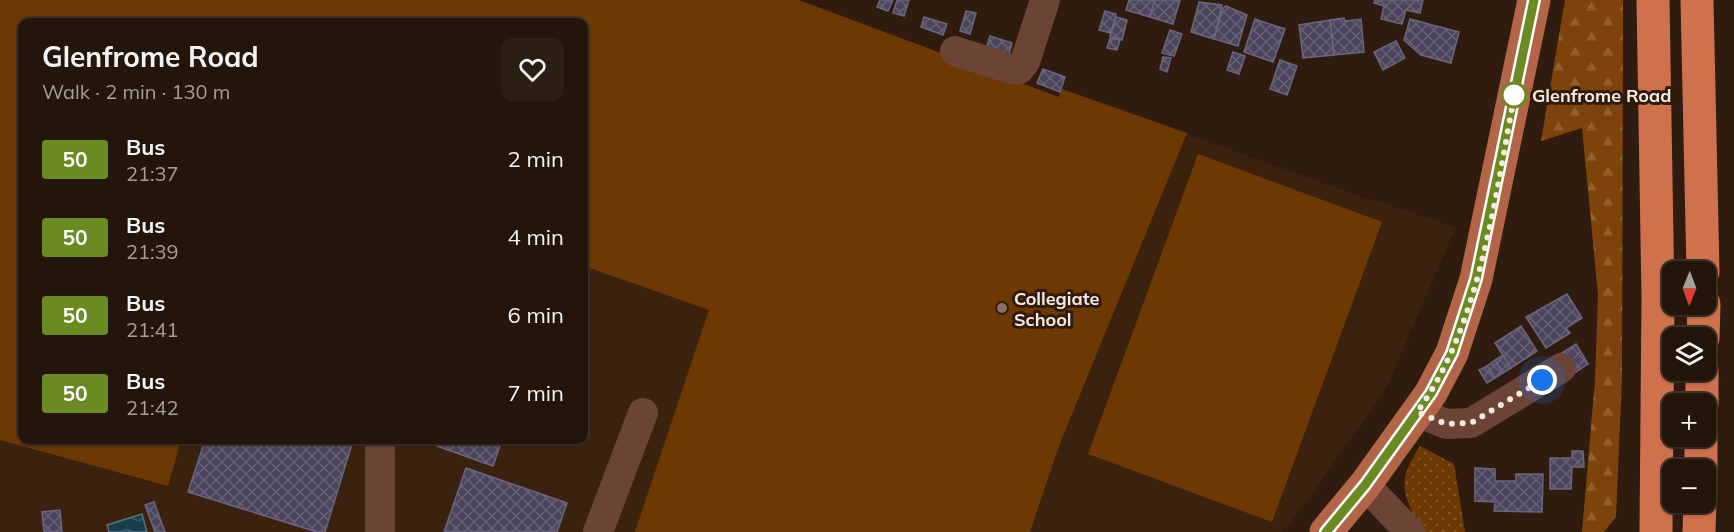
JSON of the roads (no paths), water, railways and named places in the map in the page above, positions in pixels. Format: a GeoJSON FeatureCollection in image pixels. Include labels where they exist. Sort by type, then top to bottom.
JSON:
{"type":"FeatureCollection","features":[{"type":"Feature","properties":{"kind":"highway"},"geometry":{"type":"LineString","coordinates":[[1653,0],[1658,297],[1656,532]]}},
{"type":"Feature","properties":{"kind":"highway"},"geometry":{"type":"LineString","coordinates":[[1697,0],[1703,261]]}},
{"type":"Feature","properties":{"kind":"highway"},"geometry":{"type":"LineString","coordinates":[[1699,532],[1700,513]]}},
{"type":"Feature","properties":{"kind":"main road"},"geometry":{"type":"LineString","coordinates":[[1326,532],[1365,485],[1431,393],[1452,353],[1476,279],[1534,0]]}},
{"type":"Feature","properties":{"kind":"street"},"geometry":{"type":"LineString","coordinates":[[955,51],[1011,69],[1019,69],[1025,62],[1045,0]]}},
{"type":"Feature","properties":{"kind":"street"},"geometry":{"type":"LineString","coordinates":[[1417,412],[1451,425],[1471,423],[1482,406],[1561,368]]}},
{"type":"Feature","properties":{"kind":"street"},"geometry":{"type":"LineString","coordinates":[[598,532],[643,413]]}},
{"type":"Feature","properties":{"kind":"street"},"geometry":{"type":"LineString","coordinates":[[380,444],[380,532]]}},
{"type":"Feature","properties":{"kind":"street"},"geometry":{"type":"LineString","coordinates":[[1365,485],[1410,532]]}},
{"type":"Feature","properties":{"kind":"water"},"geometry":{"type":"Polygon","coordinates":[[[142,514],[147,532],[109,532],[107,525],[142,514]]]}},
{"type":"Feature","properties":{"kind":"place","name":"Glenfrome Road"},"geometry":{"type":"Point","coordinates":[1514,95]}},
{"type":"Feature","properties":{"kind":"place","name":"Collegiate School"},"geometry":{"type":"Point","coordinates":[1002,308]}}]}
